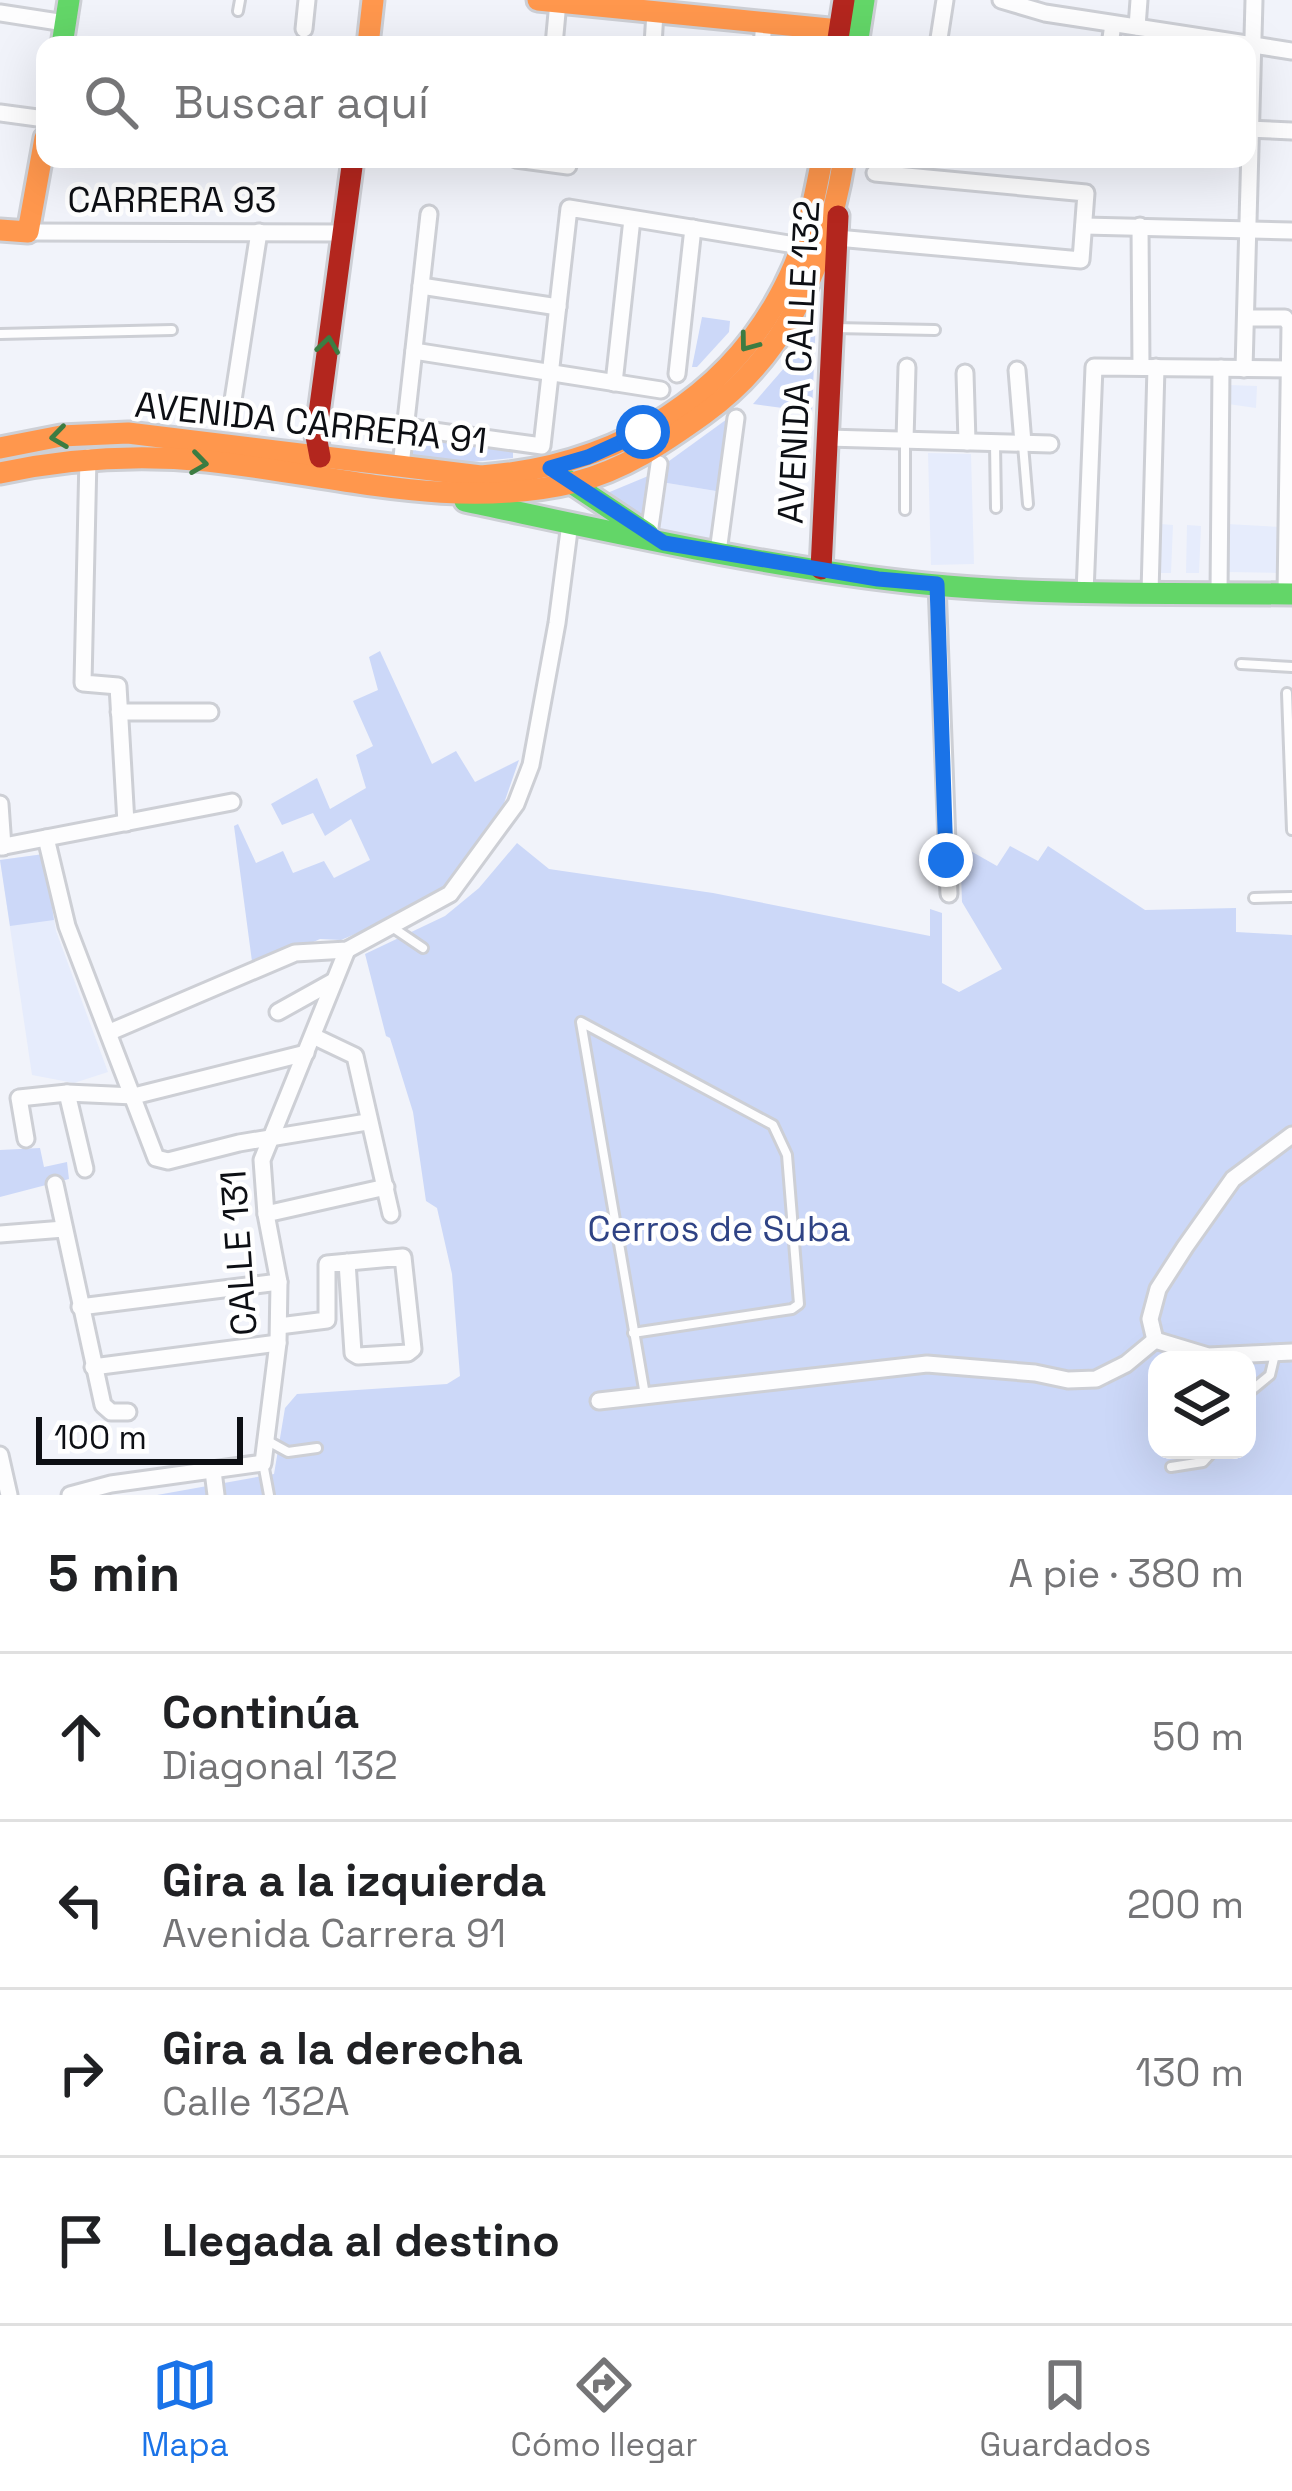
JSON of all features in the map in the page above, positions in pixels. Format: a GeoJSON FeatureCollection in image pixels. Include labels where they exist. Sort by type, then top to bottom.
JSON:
{"type":"FeatureCollection","features":[{"type":"Feature","properties":{"kind":"main road"},"geometry":{"type":"LineString","coordinates":[[68,36],[69,0]]}},
{"type":"Feature","properties":{"kind":"main road"},"geometry":{"type":"LineString","coordinates":[[369,36],[374,0]]}},
{"type":"Feature","properties":{"kind":"main road"},"geometry":{"type":"LineString","coordinates":[[844,0],[844,36]]}},
{"type":"Feature","properties":{"kind":"main road"},"geometry":{"type":"LineString","coordinates":[[846,36],[864,0]]}},
{"type":"Feature","properties":{"kind":"main road"},"geometry":{"type":"LineString","coordinates":[[548,1],[655,12],[763,34]]}},
{"type":"Feature","properties":{"kind":"main road"},"geometry":{"type":"LineString","coordinates":[[28,232],[40,168]]}},
{"type":"Feature","properties":{"kind":"main road"},"geometry":{"type":"LineString","coordinates":[[320,457],[316,436],[352,168]]}},
{"type":"Feature","properties":{"kind":"main road"},"geometry":{"type":"LineString","coordinates":[[550,468],[625,442],[708,388],[740,355],[772,309],[801,246],[820,168]]}},
{"type":"Feature","properties":{"kind":"main road","name":"AVENIDA CALLE 132"},"geometry":{"type":"LineString","coordinates":[[820,569],[843,168]]}},
{"type":"Feature","properties":{"kind":"main road"},"geometry":{"type":"LineString","coordinates":[[441,495],[515,496],[573,484],[666,444],[714,410],[758,367],[810,283],[839,197]]}},
{"type":"Feature","properties":{"kind":"main road","name":"CARRERA 93"},"geometry":{"type":"LineString","coordinates":[[0,230],[28,232]]}},
{"type":"Feature","properties":{"kind":"main road","name":"AVENIDA CARRERA 91"},"geometry":{"type":"LineString","coordinates":[[0,448],[61,436],[128,433],[500,476],[550,468],[657,538]]}},
{"type":"Feature","properties":{"kind":"main road","name":"AVENIDA CARRERA 91"},"geometry":{"type":"LineString","coordinates":[[0,472],[88,458],[154,457],[441,495],[718,551],[937,584],[1085,593],[1289,594]]}},
{"type":"Feature","properties":{"kind":"street"},"geometry":{"type":"LineString","coordinates":[[304,28],[307,0]]}},
{"type":"Feature","properties":{"kind":"street"},"geometry":{"type":"LineString","coordinates":[[939,36],[945,0]]}},
{"type":"Feature","properties":{"kind":"street"},"geometry":{"type":"LineString","coordinates":[[1001,0],[1025,9],[1194,36]]}},
{"type":"Feature","properties":{"kind":"street"},"geometry":{"type":"LineString","coordinates":[[1137,27],[1139,0]]}},
{"type":"Feature","properties":{"kind":"street"},"geometry":{"type":"LineString","coordinates":[[1252,36],[1254,0]]}},
{"type":"Feature","properties":{"kind":"street"},"geometry":{"type":"LineString","coordinates":[[548,1],[553,36]]}},
{"type":"Feature","properties":{"kind":"street"},"geometry":{"type":"LineString","coordinates":[[654,36],[655,12]]}},
{"type":"Feature","properties":{"kind":"street"},"geometry":{"type":"LineString","coordinates":[[0,13],[60,36]]}},
{"type":"Feature","properties":{"kind":"street"},"geometry":{"type":"LineString","coordinates":[[1111,36],[1113,24]]}},
{"type":"Feature","properties":{"kind":"street"},"geometry":{"type":"LineString","coordinates":[[1256,46],[1292,51]]}},
{"type":"Feature","properties":{"kind":"street"},"geometry":{"type":"LineString","coordinates":[[0,112],[36,118]]}},
{"type":"Feature","properties":{"kind":"street"},"geometry":{"type":"LineString","coordinates":[[1256,129],[1292,131]]}},
{"type":"Feature","properties":{"kind":"street"},"geometry":{"type":"LineString","coordinates":[[1244,369],[1249,168]]}},
{"type":"Feature","properties":{"kind":"street"},"geometry":{"type":"LineString","coordinates":[[837,238],[1081,260],[1086,193],[875,173]]}},
{"type":"Feature","properties":{"kind":"street"},"geometry":{"type":"LineString","coordinates":[[405,427],[542,446],[569,208],[801,246]]}},
{"type":"Feature","properties":{"kind":"street"},"geometry":{"type":"LineString","coordinates":[[400,466],[429,214]]}},
{"type":"Feature","properties":{"kind":"street"},"geometry":{"type":"LineString","coordinates":[[614,383],[632,218]]}},
{"type":"Feature","properties":{"kind":"street"},"geometry":{"type":"LineString","coordinates":[[1084,226],[1292,231]]}},
{"type":"Feature","properties":{"kind":"street"},"geometry":{"type":"LineString","coordinates":[[1140,226],[1149,367],[1150,593]]}},
{"type":"Feature","properties":{"kind":"street"},"geometry":{"type":"LineString","coordinates":[[677,374],[693,228]]}},
{"type":"Feature","properties":{"kind":"street","name":"CARRERA 93"},"geometry":{"type":"LineString","coordinates":[[28,232],[343,233]]}},
{"type":"Feature","properties":{"kind":"street"},"geometry":{"type":"LineString","coordinates":[[231,413],[259,232]]}},
{"type":"Feature","properties":{"kind":"street"},"geometry":{"type":"LineString","coordinates":[[421,286],[558,307]]}},
{"type":"Feature","properties":{"kind":"street"},"geometry":{"type":"LineString","coordinates":[[1246,317],[1288,320],[1289,594]]}},
{"type":"Feature","properties":{"kind":"street"},"geometry":{"type":"LineString","coordinates":[[414,351],[661,390]]}},
{"type":"Feature","properties":{"kind":"street"},"geometry":{"type":"LineString","coordinates":[[905,440],[907,367]]}},
{"type":"Feature","properties":{"kind":"street"},"geometry":{"type":"LineString","coordinates":[[1085,593],[1094,367],[1289,369]]}},
{"type":"Feature","properties":{"kind":"street"},"geometry":{"type":"LineString","coordinates":[[1220,593],[1221,368]]}},
{"type":"Feature","properties":{"kind":"street"},"geometry":{"type":"LineString","coordinates":[[1017,370],[1023,443]]}},
{"type":"Feature","properties":{"kind":"street"},"geometry":{"type":"LineString","coordinates":[[965,373],[967,442]]}},
{"type":"Feature","properties":{"kind":"street"},"geometry":{"type":"LineString","coordinates":[[718,551],[736,418]]}},
{"type":"Feature","properties":{"kind":"street"},"geometry":{"type":"LineString","coordinates":[[827,438],[1050,444]]}},
{"type":"Feature","properties":{"kind":"street"},"geometry":{"type":"LineString","coordinates":[[88,458],[83,683],[118,686],[126,823]]}},
{"type":"Feature","properties":{"kind":"street"},"geometry":{"type":"LineString","coordinates":[[657,538],[659,464]]}},
{"type":"Feature","properties":{"kind":"street"},"geometry":{"type":"LineString","coordinates":[[110,1032],[295,952],[346,950],[450,893],[516,804],[531,765],[570,523]]}},
{"type":"Feature","properties":{"kind":"street"},"geometry":{"type":"LineString","coordinates":[[937,584],[945,642],[948,888]]}},
{"type":"Feature","properties":{"kind":"street"},"geometry":{"type":"LineString","coordinates":[[119,712],[210,712]]}},
{"type":"Feature","properties":{"kind":"street"},"geometry":{"type":"LineString","coordinates":[[0,804],[2,847],[232,802]]}},
{"type":"Feature","properties":{"kind":"street"},"geometry":{"type":"LineString","coordinates":[[46,838],[67,926],[157,1158],[168,1161],[239,1143],[367,1122]]}},
{"type":"Feature","properties":{"kind":"street","name":"CALLE 131"},"geometry":{"type":"LineString","coordinates":[[263,1463],[279,1334],[279,1282],[262,1160],[346,950]]}},
{"type":"Feature","properties":{"kind":"street"},"geometry":{"type":"LineString","coordinates":[[278,1012],[332,982]]}},
{"type":"Feature","properties":{"kind":"street"},"geometry":{"type":"LineString","coordinates":[[313,1036],[355,1056],[391,1214]]}},
{"type":"Feature","properties":{"kind":"street"},"geometry":{"type":"LineString","coordinates":[[26,1139],[20,1098],[67,1093],[134,1096],[306,1053]]}},
{"type":"Feature","properties":{"kind":"street"},"geometry":{"type":"LineString","coordinates":[[67,1093],[85,1169]]}},
{"type":"Feature","properties":{"kind":"street"},"geometry":{"type":"LineString","coordinates":[[1155,1340],[1150,1318],[1158,1288],[1185,1246],[1233,1179],[1292,1135]]}},
{"type":"Feature","properties":{"kind":"street"},"geometry":{"type":"LineString","coordinates":[[55,1184],[106,1410],[128,1412]]}},
{"type":"Feature","properties":{"kind":"street"},"geometry":{"type":"LineString","coordinates":[[266,1214],[386,1187]]}},
{"type":"Feature","properties":{"kind":"street"},"geometry":{"type":"LineString","coordinates":[[0,1234],[64,1229]]}},
{"type":"Feature","properties":{"kind":"street"},"geometry":{"type":"LineString","coordinates":[[93,1367],[279,1334],[327,1319],[327,1264],[347,1262],[404,1257],[415,1342],[408,1353],[358,1356],[352,1348],[347,1262]]}},
{"type":"Feature","properties":{"kind":"street"},"geometry":{"type":"LineString","coordinates":[[80,1307],[279,1282]]}},
{"type":"Feature","properties":{"kind":"street"},"geometry":{"type":"LineString","coordinates":[[1155,1340],[1208,1356],[1284,1352]]}},
{"type":"Feature","properties":{"kind":"street"},"geometry":{"type":"LineString","coordinates":[[599,1401],[927,1364],[1096,1379],[1126,1364],[1155,1340]]}},
{"type":"Feature","properties":{"kind":"street"},"geometry":{"type":"LineString","coordinates":[[70,1495],[151,1487],[263,1463]]}},
{"type":"Feature","properties":{"kind":"street"},"geometry":{"type":"LineString","coordinates":[[1,1464],[9,1495]]}},
{"type":"Feature","properties":{"kind":"street"},"geometry":{"type":"LineString","coordinates":[[213,1471],[217,1495]]}},
{"type":"Feature","properties":{"kind":"lane"},"geometry":{"type":"LineString","coordinates":[[238,11],[240,0]]}},
{"type":"Feature","properties":{"kind":"lane"},"geometry":{"type":"LineString","coordinates":[[833,328],[935,330]]}},
{"type":"Feature","properties":{"kind":"lane"},"geometry":{"type":"LineString","coordinates":[[0,334],[172,331]]}},
{"type":"Feature","properties":{"kind":"lane"},"geometry":{"type":"LineString","coordinates":[[905,440],[905,510]]}},
{"type":"Feature","properties":{"kind":"lane"},"geometry":{"type":"LineString","coordinates":[[995,442],[996,508]]}},
{"type":"Feature","properties":{"kind":"lane"},"geometry":{"type":"LineString","coordinates":[[1023,443],[1028,504]]}},
{"type":"Feature","properties":{"kind":"lane"},"geometry":{"type":"LineString","coordinates":[[1241,664],[1292,667]]}},
{"type":"Feature","properties":{"kind":"lane"},"geometry":{"type":"LineString","coordinates":[[1287,693],[1292,830]]}},
{"type":"Feature","properties":{"kind":"lane"},"geometry":{"type":"LineString","coordinates":[[1254,898],[1292,897]]}},
{"type":"Feature","properties":{"kind":"lane"},"geometry":{"type":"LineString","coordinates":[[391,926],[423,948]]}},
{"type":"Feature","properties":{"kind":"lane"},"geometry":{"type":"LineString","coordinates":[[632,1333],[792,1310],[799,1304],[788,1155],[773,1125],[581,1022],[632,1333],[645,1395]]}},
{"type":"Feature","properties":{"kind":"lane"},"geometry":{"type":"LineString","coordinates":[[1256,1387],[1284,1352]]}},
{"type":"Feature","properties":{"kind":"lane"},"geometry":{"type":"LineString","coordinates":[[266,1439],[289,1452],[317,1448]]}},
{"type":"Feature","properties":{"kind":"lane"},"geometry":{"type":"LineString","coordinates":[[1172,1467],[1206,1459]]}},
{"type":"Feature","properties":{"kind":"lane","name":"CALLE 131"},"geometry":{"type":"LineString","coordinates":[[263,1463],[269,1495]]}},
{"type":"Feature","properties":{"kind":"shaded area"},"geometry":{"type":"Polygon","coordinates":[[[1229,385],[1257,386],[1256,408],[1228,404],[1229,385]]]}},
{"type":"Feature","properties":{"kind":"shaded area"},"geometry":{"type":"Polygon","coordinates":[[[928,453],[971,454],[974,564],[931,565],[928,453]]]}},
{"type":"Feature","properties":{"kind":"shaded area"},"geometry":{"type":"Polygon","coordinates":[[[661,482],[722,492],[714,542],[654,531],[661,482]]]}},
{"type":"Feature","properties":{"kind":"shaded area"},"geometry":{"type":"Polygon","coordinates":[[[1160,524],[1173,525],[1171,573],[1157,573],[1160,524]]]}},
{"type":"Feature","properties":{"kind":"shaded area"},"geometry":{"type":"Polygon","coordinates":[[[1227,524],[1281,527],[1279,573],[1227,572],[1227,524]]]}},
{"type":"Feature","properties":{"kind":"shaded area"},"geometry":{"type":"Polygon","coordinates":[[[1187,525],[1201,526],[1199,573],[1186,573],[1187,525]]]}},
{"type":"Feature","properties":{"kind":"shaded area"},"geometry":{"type":"Polygon","coordinates":[[[44,854],[56,931],[108,1072],[74,1083],[32,1075],[0,860],[44,854]]]}},
{"type":"Feature","properties":{"kind":"green space"},"geometry":{"type":"Polygon","coordinates":[[[816,316],[812,412],[753,404],[785,367],[816,316]]]}},
{"type":"Feature","properties":{"kind":"green space"},"geometry":{"type":"Polygon","coordinates":[[[702,317],[730,321],[729,332],[692,367],[702,317]]]}},
{"type":"Feature","properties":{"kind":"green space"},"geometry":{"type":"Polygon","coordinates":[[[734,414],[722,492],[661,482],[665,464],[734,414]]]}},
{"type":"Feature","properties":{"kind":"green space"},"geometry":{"type":"Polygon","coordinates":[[[412,438],[513,452],[513,458],[472,462],[410,456],[412,438]]]}},
{"type":"Feature","properties":{"kind":"green space"},"geometry":{"type":"Polygon","coordinates":[[[653,474],[646,525],[600,496],[653,474]]]}},
{"type":"Feature","properties":{"kind":"green space"},"geometry":{"type":"Polygon","coordinates":[[[380,651],[432,764],[456,751],[475,782],[519,760],[502,809],[452,880],[414,909],[341,940],[320,939],[253,969],[234,826],[238,824],[256,863],[283,851],[293,873],[324,861],[334,878],[370,860],[351,819],[325,836],[313,813],[282,825],[271,804],[317,778],[330,809],[366,788],[356,755],[373,746],[353,701],[378,690],[369,657],[380,651]]]}},
{"type":"Feature","properties":{"kind":"green space","name":"Cerros de Suba"},"geometry":{"type":"Polygon","coordinates":[[[517,843],[549,869],[713,893],[930,936],[930,909],[942,913],[942,983],[959,992],[1002,969],[962,902],[960,845],[997,866],[1010,846],[1038,861],[1048,846],[1145,910],[1236,908],[1236,932],[1292,935],[1292,1495],[157,1495],[274,1474],[285,1408],[297,1394],[447,1384],[460,1376],[452,1274],[437,1208],[426,1201],[413,1112],[386,1036],[365,954],[445,916],[479,888],[517,843]]]}},
{"type":"Feature","properties":{"kind":"green space"},"geometry":{"type":"Polygon","coordinates":[[[44,854],[54,920],[10,926],[0,860],[44,854]]]}},
{"type":"Feature","properties":{"kind":"green space"},"geometry":{"type":"Polygon","coordinates":[[[40,1148],[44,1167],[67,1162],[69,1179],[0,1197],[0,1150],[40,1148]]]}},
{"type":"Feature","properties":{"kind":"traffic: fast"},"geometry":{"type":"LineString","coordinates":[[63,36],[69,0]]}},
{"type":"Feature","properties":{"kind":"traffic: fast"},"geometry":{"type":"LineString","coordinates":[[858,36],[864,0]]}},
{"type":"Feature","properties":{"kind":"traffic: fast"},"geometry":{"type":"LineString","coordinates":[[564,478],[648,534]]}},
{"type":"Feature","properties":{"kind":"traffic: fast"},"geometry":{"type":"LineString","coordinates":[[465,501],[751,559],[925,584],[1063,592],[1292,594]]}},
{"type":"Feature","properties":{"kind":"traffic: slow"},"geometry":{"type":"LineString","coordinates":[[369,36],[373,0]]}},
{"type":"Feature","properties":{"kind":"traffic: slow"},"geometry":{"type":"LineString","coordinates":[[538,0],[839,30]]}},
{"type":"Feature","properties":{"kind":"traffic: slow"},"geometry":{"type":"LineString","coordinates":[[0,230],[28,232],[40,168]]}},
{"type":"Feature","properties":{"kind":"traffic: slow"},"geometry":{"type":"LineString","coordinates":[[0,448],[61,436],[128,433],[481,476],[579,457],[668,416],[741,352],[770,312],[794,266],[820,168]]}},
{"type":"Feature","properties":{"kind":"traffic: slow"},"geometry":{"type":"LineString","coordinates":[[0,473],[103,459],[181,459],[392,488],[483,493],[530,490],[594,477],[643,454],[689,424],[734,390],[759,362],[781,333],[815,268],[842,168]]}},
{"type":"Feature","properties":{"kind":"traffic: jam"},"geometry":{"type":"LineString","coordinates":[[838,36],[844,0]]}},
{"type":"Feature","properties":{"kind":"traffic: jam"},"geometry":{"type":"LineString","coordinates":[[320,457],[316,436],[352,168]]}},
{"type":"Feature","properties":{"kind":"traffic: jam"},"geometry":{"type":"LineString","coordinates":[[821,569],[838,216]]}},
{"type":"Feature","properties":{"kind":"route"},"geometry":{"type":"LineString","coordinates":[[643,432],[550,468],[664,543],[878,579],[937,584],[946,860]]}}]}
